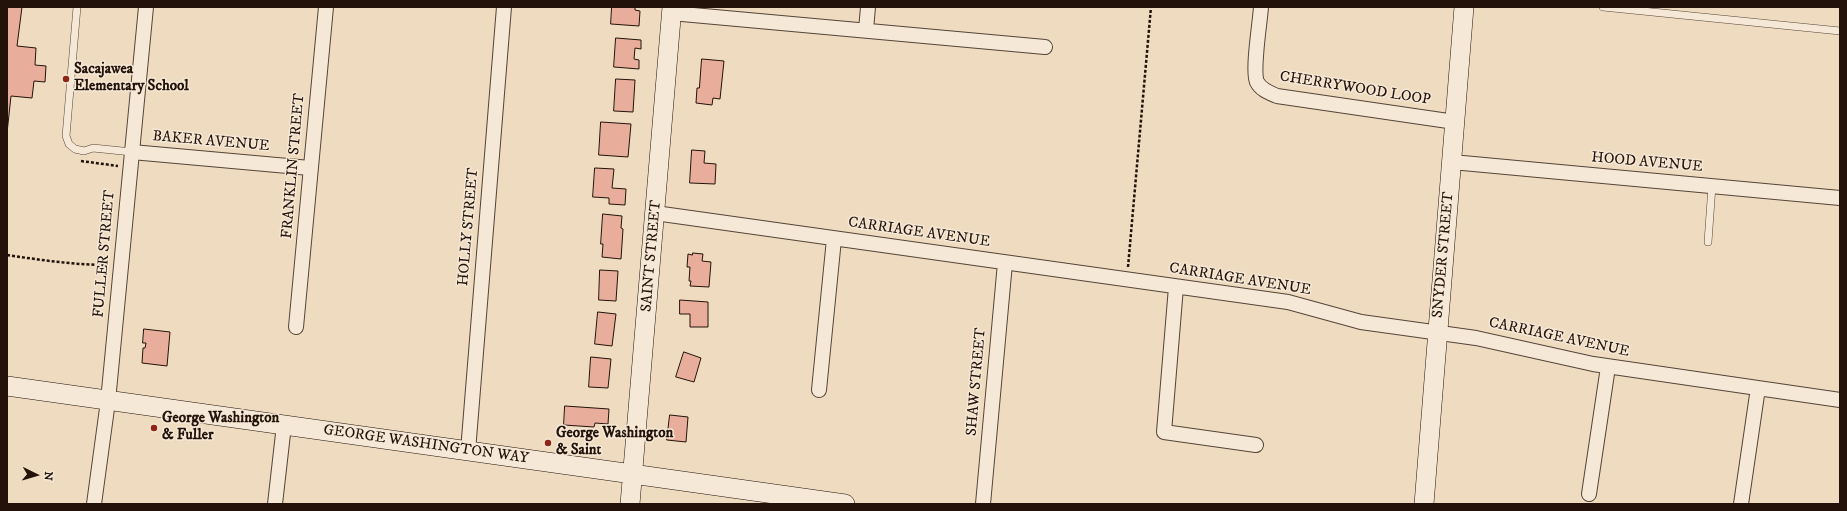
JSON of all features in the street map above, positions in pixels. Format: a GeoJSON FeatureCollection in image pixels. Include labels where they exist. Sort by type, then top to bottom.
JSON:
{"type":"FeatureCollection","features":[{"type":"Feature","properties":{"kind":"street","name":"FULLER STREET"},"geometry":{"type":"LineString","coordinates":[[94,504],[108,401],[146,7]]}},
{"type":"Feature","properties":{"kind":"street","name":"FRANKLIN STREET"},"geometry":{"type":"LineString","coordinates":[[296,327],[326,7]]}},
{"type":"Feature","properties":{"kind":"street","name":"HOLLY STREET"},"geometry":{"type":"LineString","coordinates":[[468,451],[504,7]]}},
{"type":"Feature","properties":{"kind":"street"},"geometry":{"type":"LineString","coordinates":[[866,30],[868,7]]}},
{"type":"Feature","properties":{"kind":"street","name":"CHERRYWOOD LOOP"},"geometry":{"type":"LineString","coordinates":[[1261,7],[1256,69],[1257,82],[1265,92],[1277,96],[1455,122]]}},
{"type":"Feature","properties":{"kind":"street","name":"SNYDER STREET"},"geometry":{"type":"LineString","coordinates":[[1424,504],[1464,7]]}},
{"type":"Feature","properties":{"kind":"street"},"geometry":{"type":"LineString","coordinates":[[672,10],[1045,47]]}},
{"type":"Feature","properties":{"kind":"street","name":"SAINT STREET"},"geometry":{"type":"LineString","coordinates":[[630,504],[672,10]]}},
{"type":"Feature","properties":{"kind":"street","name":"BAKER AVENUE"},"geometry":{"type":"LineString","coordinates":[[132,152],[310,168]]}},
{"type":"Feature","properties":{"kind":"street","name":"HOOD AVENUE"},"geometry":{"type":"LineString","coordinates":[[1452,162],[1840,198]]}},
{"type":"Feature","properties":{"kind":"street","name":"CARRIAGE AVENUE"},"geometry":{"type":"LineString","coordinates":[[655,214],[1288,302],[1361,322],[1505,343],[1572,360],[1608,367],[1840,400]]}},
{"type":"Feature","properties":{"kind":"street"},"geometry":{"type":"LineString","coordinates":[[820,390],[834,239]]}},
{"type":"Feature","properties":{"kind":"street","name":"SHAW STREET"},"geometry":{"type":"LineString","coordinates":[[983,504],[1005,263]]}},
{"type":"Feature","properties":{"kind":"street"},"geometry":{"type":"LineString","coordinates":[[1176,287],[1164,432],[1256,445]]}},
{"type":"Feature","properties":{"kind":"street"},"geometry":{"type":"LineString","coordinates":[[1589,494],[1608,367]]}},
{"type":"Feature","properties":{"kind":"street","name":"GEORGE WASHINGTON WAY"},"geometry":{"type":"LineString","coordinates":[[7,386],[468,451],[804,501],[844,504]]}},
{"type":"Feature","properties":{"kind":"street"},"geometry":{"type":"LineString","coordinates":[[1741,504],[1758,388]]}},
{"type":"Feature","properties":{"kind":"street"},"geometry":{"type":"LineString","coordinates":[[275,504],[284,425]]}},
{"type":"Feature","properties":{"kind":"lane"},"geometry":{"type":"LineString","coordinates":[[77,7],[66,136],[69,144],[75,149],[84,151],[93,148],[132,152]]}},
{"type":"Feature","properties":{"kind":"lane"},"geometry":{"type":"LineString","coordinates":[[1603,7],[1840,30]]}},
{"type":"Feature","properties":{"kind":"lane"},"geometry":{"type":"LineString","coordinates":[[1708,242],[1712,186]]}},
{"type":"Feature","properties":{"kind":"path"},"geometry":{"type":"LineString","coordinates":[[1128,268],[1151,7]]}},
{"type":"Feature","properties":{"kind":"path"},"geometry":{"type":"LineString","coordinates":[[7,255],[90,265],[108,265]]}},
{"type":"Feature","properties":{"kind":"building"},"geometry":{"type":"Polygon","coordinates":[[[7,7],[22,7],[17,46],[36,48],[35,65],[46,66],[45,82],[34,81],[32,98],[11,96],[7,133],[7,7]]]}},
{"type":"Feature","properties":{"kind":"building"},"geometry":{"type":"Polygon","coordinates":[[[612,7],[635,7],[635,10],[640,11],[639,26],[611,24],[612,7]]]}},
{"type":"Feature","properties":{"kind":"building"},"geometry":{"type":"Polygon","coordinates":[[[616,38],[641,40],[641,49],[635,48],[634,59],[639,60],[639,69],[614,67],[616,38]]]}},
{"type":"Feature","properties":{"kind":"building"},"geometry":{"type":"Polygon","coordinates":[[[702,59],[724,61],[720,99],[713,98],[712,105],[696,103],[702,59]]]}},
{"type":"Feature","properties":{"kind":"building"},"geometry":{"type":"Polygon","coordinates":[[[616,79],[635,80],[633,112],[614,111],[616,79]]]}},
{"type":"Feature","properties":{"kind":"building"},"geometry":{"type":"Polygon","coordinates":[[[601,122],[631,124],[628,157],[599,155],[601,122]]]}},
{"type":"Feature","properties":{"kind":"building"},"geometry":{"type":"Polygon","coordinates":[[[692,150],[705,151],[704,163],[716,164],[715,184],[690,183],[692,150]]]}},
{"type":"Feature","properties":{"kind":"building"},"geometry":{"type":"Polygon","coordinates":[[[595,168],[614,169],[612,188],[626,189],[625,205],[609,204],[609,198],[593,197],[595,168]]]}},
{"type":"Feature","properties":{"kind":"building"},"geometry":{"type":"Polygon","coordinates":[[[603,214],[622,216],[621,228],[623,229],[621,259],[602,257],[603,244],[601,244],[603,214]]]}},
{"type":"Feature","properties":{"kind":"building"},"geometry":{"type":"Polygon","coordinates":[[[693,253],[703,254],[702,261],[711,262],[709,287],[690,286],[690,267],[687,267],[688,254],[692,255],[693,253]]]}},
{"type":"Feature","properties":{"kind":"building"},"geometry":{"type":"Polygon","coordinates":[[[600,270],[618,271],[616,301],[599,300],[600,270]]]}},
{"type":"Feature","properties":{"kind":"building"},"geometry":{"type":"Polygon","coordinates":[[[680,300],[708,302],[708,327],[690,327],[690,314],[680,314],[680,300]]]}},
{"type":"Feature","properties":{"kind":"building"},"geometry":{"type":"Polygon","coordinates":[[[598,312],[616,314],[612,346],[595,344],[598,312]]]}},
{"type":"Feature","properties":{"kind":"building"},"geometry":{"type":"Polygon","coordinates":[[[144,329],[170,332],[167,366],[142,363],[143,348],[145,348],[146,343],[143,343],[144,329]]]}},
{"type":"Feature","properties":{"kind":"building"},"geometry":{"type":"Polygon","coordinates":[[[684,352],[701,358],[694,382],[676,377],[684,352]]]}},
{"type":"Feature","properties":{"kind":"building"},"geometry":{"type":"Polygon","coordinates":[[[591,357],[611,359],[608,388],[589,387],[591,357]]]}},
{"type":"Feature","properties":{"kind":"building"},"geometry":{"type":"Polygon","coordinates":[[[565,406],[609,409],[608,424],[595,423],[594,427],[564,425],[565,406]]]}},
{"type":"Feature","properties":{"kind":"building"},"geometry":{"type":"Polygon","coordinates":[[[670,415],[688,417],[686,442],[667,440],[670,415]]]}},
{"type":"Feature","properties":{"kind":"place","name":"Sacajawea Elementary School"},"geometry":{"type":"Point","coordinates":[66,79]}},
{"type":"Feature","properties":{"kind":"place","name":"George Washington & Fuller"},"geometry":{"type":"Point","coordinates":[154,428]}},
{"type":"Feature","properties":{"kind":"place","name":"George Washington & Saint"},"geometry":{"type":"Point","coordinates":[548,443]}}]}
